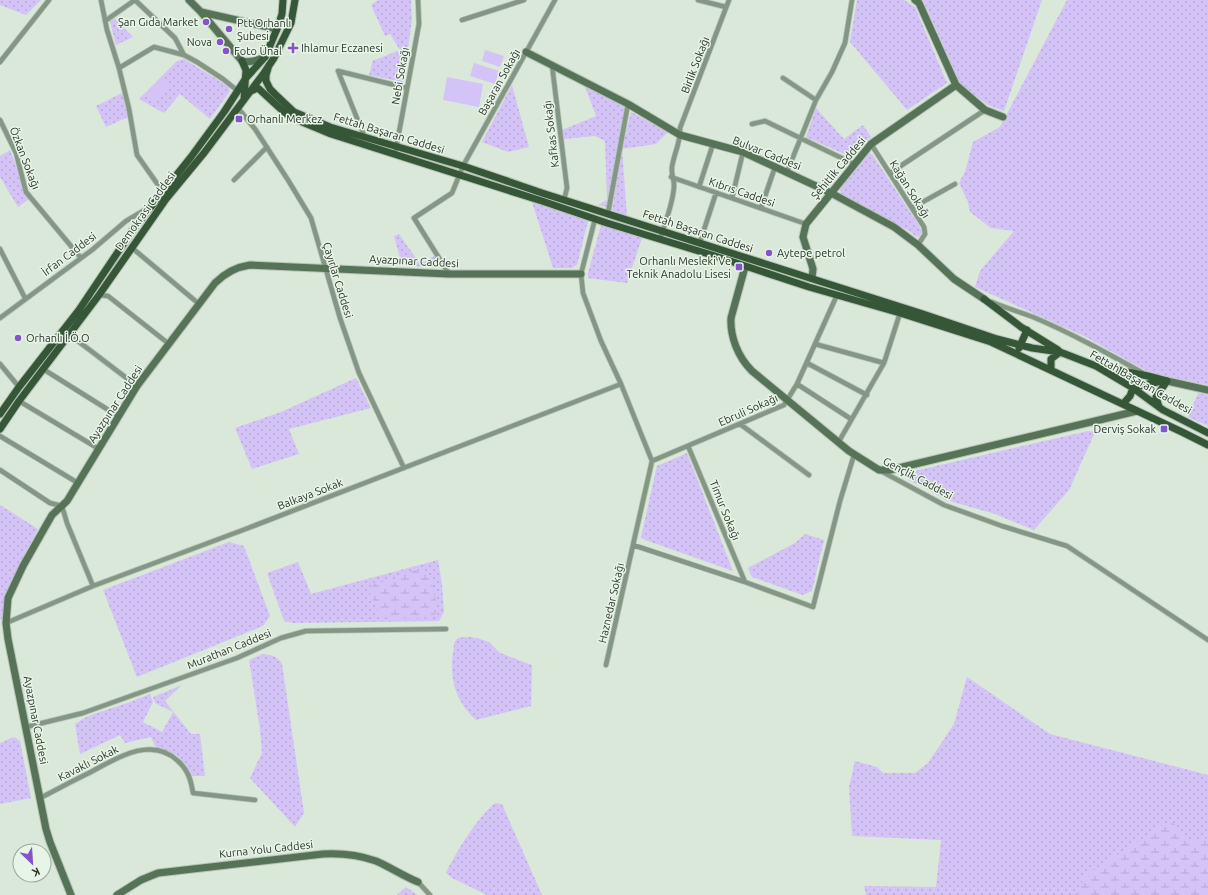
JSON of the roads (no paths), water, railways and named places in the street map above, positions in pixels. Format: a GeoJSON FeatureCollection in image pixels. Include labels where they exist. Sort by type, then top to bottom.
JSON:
{"type":"FeatureCollection","features":[{"type":"Feature","properties":{"kind":"main road","name":"Demokrasi Caddesi"},"geometry":{"type":"LineString","coordinates":[[0,414],[19,387],[79,310],[114,257],[151,206],[191,157],[246,78],[265,57],[282,14],[283,0]]}},
{"type":"Feature","properties":{"kind":"main road","name":"Demokrasi Caddesi"},"geometry":{"type":"LineString","coordinates":[[0,429],[19,401],[99,295],[131,247],[166,199],[204,153],[269,65],[291,23],[294,0]]}},
{"type":"Feature","properties":{"kind":"main road"},"geometry":{"type":"LineString","coordinates":[[259,79],[260,68],[265,57]]}},
{"type":"Feature","properties":{"kind":"main road"},"geometry":{"type":"LineString","coordinates":[[242,61],[246,70],[244,100]]}},
{"type":"Feature","properties":{"kind":"main road","name":"Fettah Başaran Caddesi"},"geometry":{"type":"LineString","coordinates":[[269,65],[266,75],[268,85],[275,94],[294,112],[330,127],[365,138],[460,174],[595,219],[661,235],[700,242],[997,339],[1060,352],[1096,366],[1133,388],[1168,413],[1208,433]]}},
{"type":"Feature","properties":{"kind":"main road","name":"Fettah Başaran Caddesi"},"geometry":{"type":"LineString","coordinates":[[259,79],[260,85],[265,94],[285,113],[295,119],[331,134],[463,166],[608,214],[745,267],[900,313],[991,342],[1051,369],[1208,445]]}},
{"type":"Feature","properties":{"kind":"main road"},"geometry":{"type":"LineString","coordinates":[[251,91],[257,88],[265,94]]}},
{"type":"Feature","properties":{"kind":"main road"},"geometry":{"type":"LineString","coordinates":[[984,299],[1060,352],[1052,359],[1051,369]]}},
{"type":"Feature","properties":{"kind":"main road"},"geometry":{"type":"LineString","coordinates":[[1015,354],[1022,345],[1027,330]]}},
{"type":"Feature","properties":{"kind":"main road"},"geometry":{"type":"LineString","coordinates":[[1096,366],[1167,381]]}},
{"type":"Feature","properties":{"kind":"main road"},"geometry":{"type":"LineString","coordinates":[[1122,404],[1130,396],[1133,388],[1167,381]]}},
{"type":"Feature","properties":{"kind":"main road"},"geometry":{"type":"LineString","coordinates":[[1159,407],[1156,397],[1167,381]]}},
{"type":"Feature","properties":{"kind":"street"},"geometry":{"type":"LineString","coordinates":[[0,62],[49,0]]}},
{"type":"Feature","properties":{"kind":"street"},"geometry":{"type":"LineString","coordinates":[[101,0],[105,21],[129,109],[137,155],[163,192]]}},
{"type":"Feature","properties":{"kind":"street"},"geometry":{"type":"LineString","coordinates":[[105,21],[135,0],[175,38],[184,55]]}},
{"type":"Feature","properties":{"kind":"street"},"geometry":{"type":"LineString","coordinates":[[189,0],[242,61],[252,62],[265,57]]}},
{"type":"Feature","properties":{"kind":"street","name":"Nebi Sokağı"},"geometry":{"type":"LineString","coordinates":[[396,150],[418,24],[418,0]]}},
{"type":"Feature","properties":{"kind":"street"},"geometry":{"type":"LineString","coordinates":[[462,20],[524,0]]}},
{"type":"Feature","properties":{"kind":"street","name":"Başaran Sokağı"},"geometry":{"type":"LineString","coordinates":[[449,274],[414,218],[452,193],[463,166],[555,0]]}},
{"type":"Feature","properties":{"kind":"street"},"geometry":{"type":"LineString","coordinates":[[698,0],[726,7]]}},
{"type":"Feature","properties":{"kind":"street","name":"Birlik Sokağı"},"geometry":{"type":"LineString","coordinates":[[661,235],[672,196],[674,183],[671,177],[672,165],[680,136],[680,128],[729,0]]}},
{"type":"Feature","properties":{"kind":"street"},"geometry":{"type":"LineString","coordinates":[[787,172],[816,100],[832,72],[845,43],[852,0]]}},
{"type":"Feature","properties":{"kind":"street"},"geometry":{"type":"LineString","coordinates":[[915,0],[919,3],[956,85],[985,110],[1002,117]]}},
{"type":"Feature","properties":{"kind":"street"},"geometry":{"type":"LineString","coordinates":[[201,12],[277,29]]}},
{"type":"Feature","properties":{"kind":"street"},"geometry":{"type":"LineString","coordinates":[[212,25],[211,19],[217,15]]}},
{"type":"Feature","properties":{"kind":"street"},"geometry":{"type":"LineString","coordinates":[[119,68],[154,47],[184,55],[223,79],[238,91]]}},
{"type":"Feature","properties":{"kind":"street","name":"Bulvar Caddesi"},"geometry":{"type":"LineString","coordinates":[[526,52],[628,104],[680,136],[742,152],[831,193],[894,227],[918,245],[954,279],[984,299]]}},
{"type":"Feature","properties":{"kind":"street","name":"Kafkas Sokağı"},"geometry":{"type":"LineString","coordinates":[[552,65],[567,188],[564,200]]}},
{"type":"Feature","properties":{"kind":"street"},"geometry":{"type":"LineString","coordinates":[[365,138],[338,71],[407,88]]}},
{"type":"Feature","properties":{"kind":"street"},"geometry":{"type":"LineString","coordinates":[[783,78],[816,100]]}},
{"type":"Feature","properties":{"kind":"street","name":"Şehitlik Caddesi"},"geometry":{"type":"LineString","coordinates":[[806,224],[871,144],[956,85]]}},
{"type":"Feature","properties":{"kind":"street"},"geometry":{"type":"LineString","coordinates":[[608,214],[628,104]]}},
{"type":"Feature","properties":{"kind":"street","name":"Çayırlar Caddesi"},"geometry":{"type":"LineString","coordinates":[[238,108],[267,147],[310,218],[340,318],[359,373],[404,468]]}},
{"type":"Feature","properties":{"kind":"street"},"geometry":{"type":"LineString","coordinates":[[890,173],[985,110]]}},
{"type":"Feature","properties":{"kind":"street","name":"Özkan Sokağı"},"geometry":{"type":"LineString","coordinates":[[0,120],[16,153],[26,192],[81,258]]}},
{"type":"Feature","properties":{"kind":"street"},"geometry":{"type":"LineString","coordinates":[[752,124],[765,121],[854,164]]}},
{"type":"Feature","properties":{"kind":"street"},"geometry":{"type":"LineString","coordinates":[[699,187],[713,144]]}},
{"type":"Feature","properties":{"kind":"street","name":"Kağan Sokağı"},"geometry":{"type":"LineString","coordinates":[[871,144],[924,227],[925,234],[918,245]]}},
{"type":"Feature","properties":{"kind":"street"},"geometry":{"type":"LineString","coordinates":[[234,180],[267,147]]}},
{"type":"Feature","properties":{"kind":"street"},"geometry":{"type":"LineString","coordinates":[[732,198],[742,152]]}},
{"type":"Feature","properties":{"kind":"street"},"geometry":{"type":"LineString","coordinates":[[761,208],[775,166]]}},
{"type":"Feature","properties":{"kind":"street","name":"Kıbrıs Caddesi"},"geometry":{"type":"LineString","coordinates":[[671,177],[806,224]]}},
{"type":"Feature","properties":{"kind":"street"},"geometry":{"type":"LineString","coordinates":[[912,208],[955,184]]}},
{"type":"Feature","properties":{"kind":"street"},"geometry":{"type":"LineString","coordinates":[[700,242],[716,193]]}},
{"type":"Feature","properties":{"kind":"street","name":"İrfan Caddesi"},"geometry":{"type":"LineString","coordinates":[[0,318],[81,258],[126,221],[151,206]]}},
{"type":"Feature","properties":{"kind":"street"},"geometry":{"type":"LineString","coordinates":[[595,219],[581,274],[583,294],[601,341],[621,384],[652,461]]}},
{"type":"Feature","properties":{"kind":"street"},"geometry":{"type":"LineString","coordinates":[[806,224],[803,237],[813,269],[812,278]]}},
{"type":"Feature","properties":{"kind":"street"},"geometry":{"type":"LineString","coordinates":[[131,247],[199,304]]}},
{"type":"Feature","properties":{"kind":"street"},"geometry":{"type":"LineString","coordinates":[[0,249],[25,298]]}},
{"type":"Feature","properties":{"kind":"street","name":"Ayazpınar Caddesi"},"geometry":{"type":"LineString","coordinates":[[71,895],[50,842],[40,798],[6,623],[8,598],[23,566],[52,515],[62,506],[78,482],[138,386],[215,284],[225,274],[243,266],[250,265],[449,274],[581,274]]}},
{"type":"Feature","properties":{"kind":"street","name":"Gençlik Caddesi"},"geometry":{"type":"LineString","coordinates":[[745,267],[731,318],[734,341],[742,360],[746,366],[838,443],[854,455],[944,505],[1002,526],[1067,546],[1208,640]]}},
{"type":"Feature","properties":{"kind":"street"},"geometry":{"type":"LineString","coordinates":[[99,295],[108,296],[169,344]]}},
{"type":"Feature","properties":{"kind":"street","name":"Ebruli Sokağı"},"geometry":{"type":"LineString","coordinates":[[652,461],[784,405],[788,401],[797,384],[837,295]]}},
{"type":"Feature","properties":{"kind":"street"},"geometry":{"type":"LineString","coordinates":[[984,299],[1054,327],[1103,351],[1148,376]]}},
{"type":"Feature","properties":{"kind":"street"},"geometry":{"type":"LineString","coordinates":[[838,443],[851,419],[867,395],[884,363],[900,313]]}},
{"type":"Feature","properties":{"kind":"street"},"geometry":{"type":"LineString","coordinates":[[70,334],[138,386]]}},
{"type":"Feature","properties":{"kind":"street"},"geometry":{"type":"LineString","coordinates":[[815,344],[884,363]]}},
{"type":"Feature","properties":{"kind":"street"},"geometry":{"type":"LineString","coordinates":[[807,363],[867,395]]}},
{"type":"Feature","properties":{"kind":"street"},"geometry":{"type":"LineString","coordinates":[[0,364],[19,387]]}},
{"type":"Feature","properties":{"kind":"street"},"geometry":{"type":"LineString","coordinates":[[43,369],[118,416]]}},
{"type":"Feature","properties":{"kind":"street"},"geometry":{"type":"LineString","coordinates":[[1167,381],[1208,390]]}},
{"type":"Feature","properties":{"kind":"street","name":"Balkaya Sokak"},"geometry":{"type":"LineString","coordinates":[[6,623],[93,586],[243,530],[621,384]]}},
{"type":"Feature","properties":{"kind":"street"},"geometry":{"type":"LineString","coordinates":[[797,384],[851,419]]}},
{"type":"Feature","properties":{"kind":"street"},"geometry":{"type":"LineString","coordinates":[[19,401],[99,450]]}},
{"type":"Feature","properties":{"kind":"street"},"geometry":{"type":"LineString","coordinates":[[880,470],[890,470],[1137,411]]}},
{"type":"Feature","properties":{"kind":"street"},"geometry":{"type":"LineString","coordinates":[[740,424],[809,475]]}},
{"type":"Feature","properties":{"kind":"street"},"geometry":{"type":"LineString","coordinates":[[0,436],[78,482]]}},
{"type":"Feature","properties":{"kind":"street","name":"Timur Sokağı"},"geometry":{"type":"LineString","coordinates":[[688,446],[744,582]]}},
{"type":"Feature","properties":{"kind":"street"},"geometry":{"type":"LineString","coordinates":[[633,545],[813,607],[840,501],[854,455]]}},
{"type":"Feature","properties":{"kind":"street","name":"Haznedar Sokağı"},"geometry":{"type":"LineString","coordinates":[[606,665],[652,461]]}},
{"type":"Feature","properties":{"kind":"street"},"geometry":{"type":"LineString","coordinates":[[0,470],[50,503],[62,506],[67,523],[93,586]]}},
{"type":"Feature","properties":{"kind":"street","name":"Murathan Caddesi"},"geometry":{"type":"LineString","coordinates":[[26,727],[91,710],[237,658],[281,638],[306,631],[446,630]]}},
{"type":"Feature","properties":{"kind":"street","name":"Kavaklı Sokak"},"geometry":{"type":"LineString","coordinates":[[40,798],[125,754],[144,750],[164,751],[175,757],[188,773],[192,782],[193,793],[255,800]]}},
{"type":"Feature","properties":{"kind":"street","name":"Kurna Yolu Caddesi"},"geometry":{"type":"LineString","coordinates":[[117,895],[142,880],[158,873],[323,854],[346,854],[367,858],[418,882]]}},
{"type":"Feature","properties":{"kind":"street"},"geometry":{"type":"LineString","coordinates":[[418,882],[430,895]]}},
{"type":"Feature","properties":{"kind":"place","name":"Şan Gıda Market"},"geometry":{"type":"Point","coordinates":[206,22]}},
{"type":"Feature","properties":{"kind":"place","name":"Ptt Orhanlı Şubesi"},"geometry":{"type":"Point","coordinates":[229,29]}},
{"type":"Feature","properties":{"kind":"place","name":"Nova"},"geometry":{"type":"Point","coordinates":[220,42]}},
{"type":"Feature","properties":{"kind":"place","name":"Ihlamur Eczanesi"},"geometry":{"type":"Point","coordinates":[293,48]}},
{"type":"Feature","properties":{"kind":"place","name":"Foto Ünal"},"geometry":{"type":"Point","coordinates":[226,51]}},
{"type":"Feature","properties":{"kind":"place","name":"Orhanlı Merkez"},"geometry":{"type":"Point","coordinates":[239,119]}},
{"type":"Feature","properties":{"kind":"place","name":"Aytepe petrol"},"geometry":{"type":"Point","coordinates":[769,253]}},
{"type":"Feature","properties":{"kind":"place","name":"Orhanlı Mesleki Ve Teknik Anadolu Lisesi"},"geometry":{"type":"Point","coordinates":[739,267]}},
{"type":"Feature","properties":{"kind":"place","name":"Orhanlı İ.Ö.O"},"geometry":{"type":"Point","coordinates":[18,338]}},
{"type":"Feature","properties":{"kind":"place","name":"Derviş Sokak"},"geometry":{"type":"Point","coordinates":[1164,429]}}]}
